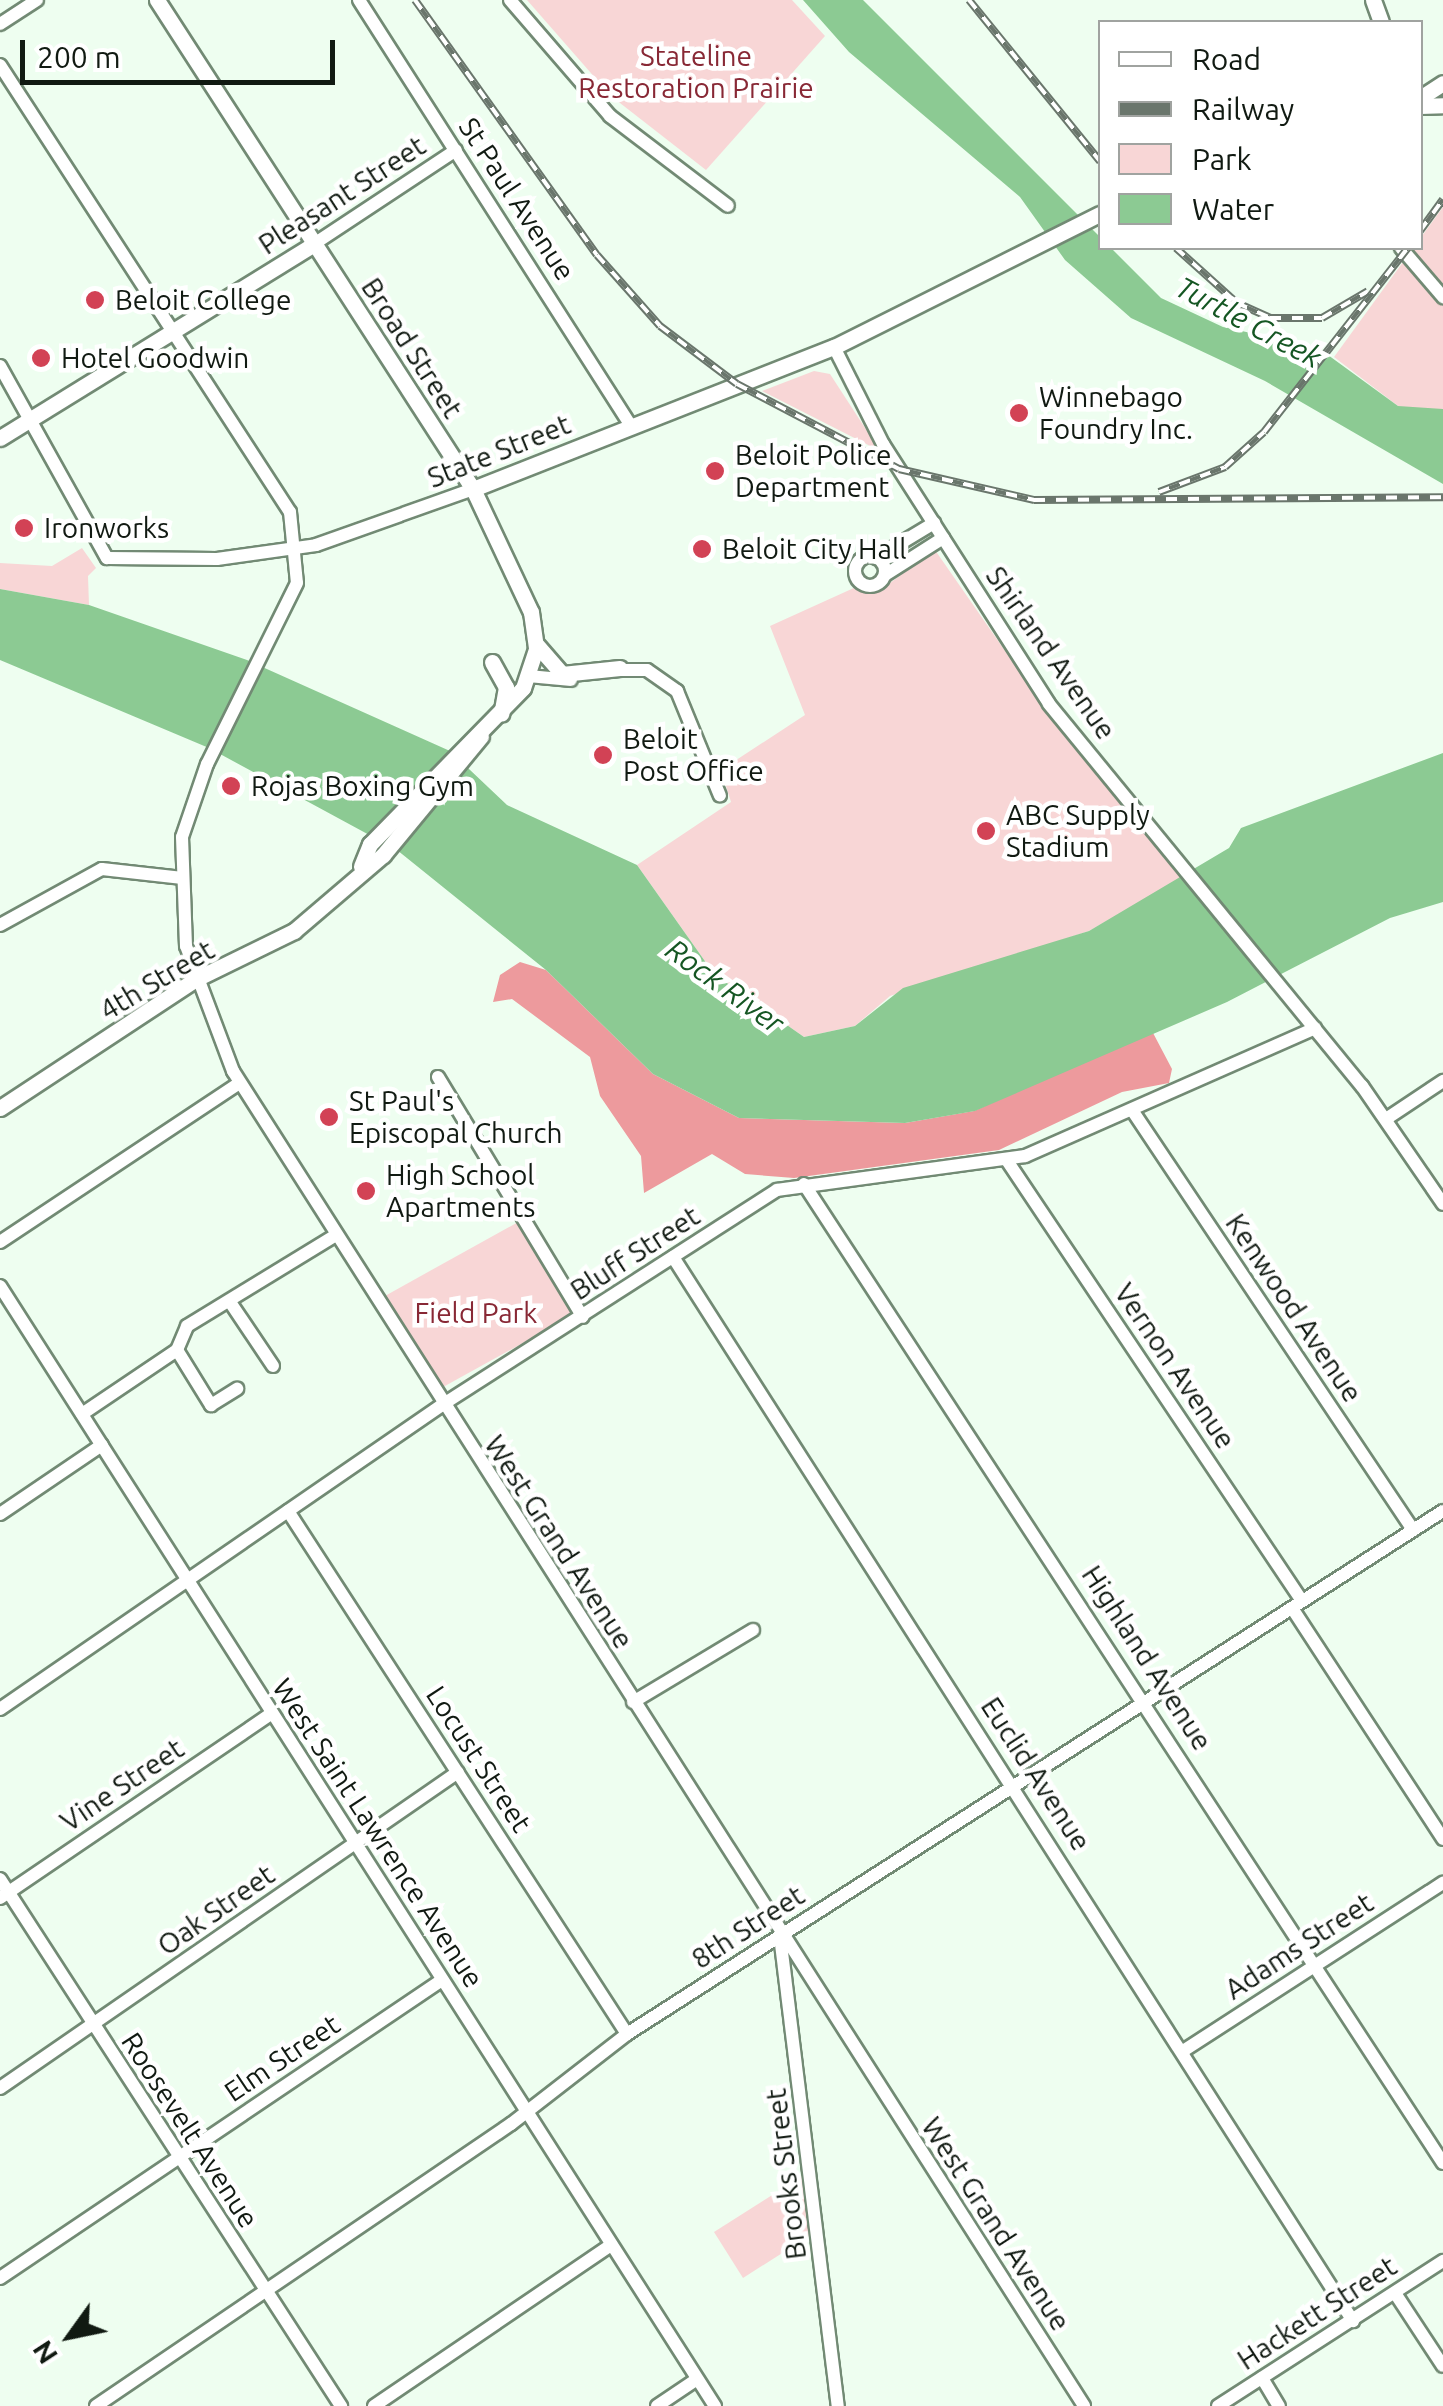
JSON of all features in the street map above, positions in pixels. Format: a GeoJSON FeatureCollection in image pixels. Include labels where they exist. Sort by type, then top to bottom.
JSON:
{"type":"FeatureCollection","features":[{"type":"Feature","properties":{"kind":"main road","name":"Broad Street"},"geometry":{"type":"LineString","coordinates":[[158,0],[473,489],[508,552],[536,643],[529,676],[501,716],[376,850]]}},
{"type":"Feature","properties":{"kind":"main road","name":"State Street"},"geometry":{"type":"LineString","coordinates":[[473,489],[834,346],[1093,218]]}},
{"type":"Feature","properties":{"kind":"main road","name":"Pleasant Street"},"geometry":{"type":"LineString","coordinates":[[0,438],[37,423],[314,244]]}},
{"type":"Feature","properties":{"kind":"main road"},"geometry":{"type":"LineString","coordinates":[[536,643],[562,674],[626,667]]}},
{"type":"Feature","properties":{"kind":"main road"},"geometry":{"type":"LineString","coordinates":[[492,662],[506,687],[501,716]]}},
{"type":"Feature","properties":{"kind":"main road","name":"4th Street"},"geometry":{"type":"LineString","coordinates":[[0,1108],[196,979],[289,934],[376,850]]}},
{"type":"Feature","properties":{"kind":"street"},"geometry":{"type":"LineString","coordinates":[[0,24],[36,0]]}},
{"type":"Feature","properties":{"kind":"street","name":"St Paul Avenue"},"geometry":{"type":"LineString","coordinates":[[359,0],[631,426]]}},
{"type":"Feature","properties":{"kind":"street"},"geometry":{"type":"LineString","coordinates":[[510,0],[610,116],[728,206]]}},
{"type":"Feature","properties":{"kind":"street"},"geometry":{"type":"LineString","coordinates":[[0,66],[286,502],[296,548]]}},
{"type":"Feature","properties":{"kind":"street","name":"Pleasant Street"},"geometry":{"type":"LineString","coordinates":[[314,244],[456,150]]}},
{"type":"Feature","properties":{"kind":"street"},"geometry":{"type":"LineString","coordinates":[[1403,250],[1443,297]]}},
{"type":"Feature","properties":{"kind":"street","name":"Shirland Avenue"},"geometry":{"type":"LineString","coordinates":[[834,346],[943,538],[1049,704],[1315,1028],[1386,1119],[1443,1204]]}},
{"type":"Feature","properties":{"kind":"street"},"geometry":{"type":"LineString","coordinates":[[0,366],[37,423]]}},
{"type":"Feature","properties":{"kind":"street","name":"State Street"},"geometry":{"type":"LineString","coordinates":[[37,423],[107,558],[296,548],[473,489]]}},
{"type":"Feature","properties":{"kind":"street"},"geometry":{"type":"LineString","coordinates":[[934,522],[876,558],[858,561],[857,579],[874,586],[943,538]]}},
{"type":"Feature","properties":{"kind":"street","name":"West Grand Avenue"},"geometry":{"type":"LineString","coordinates":[[296,548],[298,582],[257,658],[186,814],[182,878],[196,979],[239,1083],[780,1936],[1084,2406]]}},
{"type":"Feature","properties":{"kind":"street"},"geometry":{"type":"LineString","coordinates":[[876,558],[885,575]]}},
{"type":"Feature","properties":{"kind":"street"},"geometry":{"type":"LineString","coordinates":[[529,676],[575,680],[626,667],[678,691],[720,796]]}},
{"type":"Feature","properties":{"kind":"street"},"geometry":{"type":"LineString","coordinates":[[0,925],[78,878],[119,870],[182,878]]}},
{"type":"Feature","properties":{"kind":"street","name":"Bluff Street"},"geometry":{"type":"LineString","coordinates":[[0,1709],[442,1405],[777,1190],[1006,1159],[1134,1114],[1315,1028]]}},
{"type":"Feature","properties":{"kind":"street"},"geometry":{"type":"LineString","coordinates":[[438,1077],[583,1317]]}},
{"type":"Feature","properties":{"kind":"street"},"geometry":{"type":"LineString","coordinates":[[1386,1119],[1443,1081]]}},
{"type":"Feature","properties":{"kind":"street"},"geometry":{"type":"LineString","coordinates":[[0,1242],[239,1083]]}},
{"type":"Feature","properties":{"kind":"street","name":"Kenwood Avenue"},"geometry":{"type":"LineString","coordinates":[[1134,1114],[1412,1530]]}},
{"type":"Feature","properties":{"kind":"street","name":"Vernon Avenue"},"geometry":{"type":"LineString","coordinates":[[1006,1159],[1297,1604],[1443,1840]]}},
{"type":"Feature","properties":{"kind":"street","name":"Highland Avenue"},"geometry":{"type":"LineString","coordinates":[[804,1184],[1147,1701],[1443,2163]]}},
{"type":"Feature","properties":{"kind":"street"},"geometry":{"type":"LineString","coordinates":[[82,1414],[177,1350],[188,1326],[336,1235]]}},
{"type":"Feature","properties":{"kind":"street","name":"Euclid Avenue"},"geometry":{"type":"LineString","coordinates":[[673,1258],[1015,1786],[1353,2321]]}},
{"type":"Feature","properties":{"kind":"street","name":"West Saint Lawrence Avenue"},"geometry":{"type":"LineString","coordinates":[[1,1290],[715,2406]]}},
{"type":"Feature","properties":{"kind":"street"},"geometry":{"type":"LineString","coordinates":[[230,1302],[273,1366]]}},
{"type":"Feature","properties":{"kind":"street"},"geometry":{"type":"LineString","coordinates":[[0,1316],[14,1306]]}},
{"type":"Feature","properties":{"kind":"street"},"geometry":{"type":"LineString","coordinates":[[177,1350],[212,1405],[236,1390]]}},
{"type":"Feature","properties":{"kind":"street"},"geometry":{"type":"LineString","coordinates":[[0,1514],[102,1445]]}},
{"type":"Feature","properties":{"kind":"street","name":"Locust Street"},"geometry":{"type":"LineString","coordinates":[[288,1511],[626,2034]]}},
{"type":"Feature","properties":{"kind":"street","name":"8th Street"},"geometry":{"type":"LineString","coordinates":[[96,2406],[511,2124],[524,2106],[626,2034],[1442,1513]]}},
{"type":"Feature","properties":{"kind":"street"},"geometry":{"type":"LineString","coordinates":[[633,1702],[753,1630]]}},
{"type":"Feature","properties":{"kind":"street","name":"Vine Street"},"geometry":{"type":"LineString","coordinates":[[5,1895],[272,1713]]}},
{"type":"Feature","properties":{"kind":"street","name":"Oak Street"},"geometry":{"type":"LineString","coordinates":[[0,2088],[458,1772]]}},
{"type":"Feature","properties":{"kind":"street","name":"Roosevelt Avenue"},"geometry":{"type":"LineString","coordinates":[[0,1879],[5,1895],[341,2406]]}},
{"type":"Feature","properties":{"kind":"street","name":"Adams Street"},"geometry":{"type":"LineString","coordinates":[[1183,2051],[1443,1884]]}},
{"type":"Feature","properties":{"kind":"street","name":"Brooks Street"},"geometry":{"type":"LineString","coordinates":[[780,1936],[838,2406]]}},
{"type":"Feature","properties":{"kind":"street","name":"Elm Street"},"geometry":{"type":"LineString","coordinates":[[0,2278],[442,1980]]}},
{"type":"Feature","properties":{"kind":"street"},"geometry":{"type":"LineString","coordinates":[[374,2406],[612,2245]]}},
{"type":"Feature","properties":{"kind":"street","name":"Hackett Street"},"geometry":{"type":"LineString","coordinates":[[1218,2406],[1443,2261]]}},
{"type":"Feature","properties":{"kind":"street"},"geometry":{"type":"LineString","coordinates":[[1396,2293],[1443,2366]]}},
{"type":"Feature","properties":{"kind":"street"},"geometry":{"type":"LineString","coordinates":[[1262,2378],[1280,2406]]}},
{"type":"Feature","properties":{"kind":"street"},"geometry":{"type":"LineString","coordinates":[[658,2406],[698,2379]]}},
{"type":"Feature","properties":{"kind":"green space","name":"Stateline Restoration Prairie"},"geometry":{"type":"Polygon","coordinates":[[[527,0],[792,0],[825,36],[706,170],[611,96],[527,0]]]}},
{"type":"Feature","properties":{"kind":"green space"},"geometry":{"type":"Polygon","coordinates":[[[1443,207],[1443,409],[1421,412],[1398,406],[1334,357],[1412,250],[1423,250],[1423,235],[1443,207]]]}},
{"type":"Feature","properties":{"kind":"green space"},"geometry":{"type":"Polygon","coordinates":[[[814,371],[830,374],[880,451],[762,391],[814,371]]]}},
{"type":"Feature","properties":{"kind":"green space"},"geometry":{"type":"Polygon","coordinates":[[[82,548],[96,568],[88,576],[89,605],[0,589],[0,563],[52,566],[82,548]]]}},
{"type":"Feature","properties":{"kind":"green space"},"geometry":{"type":"Polygon","coordinates":[[[935,550],[1051,717],[1184,877],[1089,931],[890,996],[855,1026],[804,1037],[714,974],[637,865],[731,802],[721,770],[805,715],[770,626],[856,587],[879,591],[935,550]]]}},
{"type":"Feature","properties":{"kind":"green space","name":"Field Park"},"geometry":{"type":"Polygon","coordinates":[[[520,1221],[572,1315],[436,1391],[384,1297],[520,1221]]]}},
{"type":"Feature","properties":{"kind":"green space"},"geometry":{"type":"Polygon","coordinates":[[[804,2175],[812,2234],[743,2278],[714,2232],[804,2175]]]}},
{"type":"Feature","properties":{"kind":"shaded area"},"geometry":{"type":"Polygon","coordinates":[[[520,962],[546,970],[653,1074],[739,1118],[905,1123],[974,1111],[1152,1031],[1172,1069],[1169,1083],[1122,1092],[999,1150],[794,1178],[745,1174],[712,1154],[644,1193],[641,1156],[600,1096],[590,1057],[512,999],[493,1002],[500,975],[520,962]]]}},
{"type":"Feature","properties":{"kind":"water"},"geometry":{"type":"Polygon","coordinates":[[[803,0],[863,0],[1098,235],[1098,250],[1113,250],[1161,298],[1223,327],[1317,347],[1398,406],[1443,409],[1443,484],[1265,381],[1131,318],[1065,260],[1020,197],[849,52],[803,0]]]}},
{"type":"Feature","properties":{"kind":"water","name":"Rock River"},"geometry":{"type":"Polygon","coordinates":[[[0,589],[89,605],[247,660],[450,751],[507,805],[637,865],[714,974],[804,1037],[855,1026],[903,988],[1089,931],[1229,848],[1241,828],[1443,753],[1443,902],[1390,918],[1227,1002],[975,1111],[905,1123],[739,1118],[653,1074],[546,970],[397,850],[209,748],[0,660],[0,589]]]}},
{"type":"Feature","properties":{"kind":"railway"},"geometry":{"type":"LineString","coordinates":[[415,0],[597,255],[660,326],[737,384],[899,469],[1034,500],[1443,497]]}},
{"type":"Feature","properties":{"kind":"railway"},"geometry":{"type":"LineString","coordinates":[[969,0],[1098,159]]}},
{"type":"Feature","properties":{"kind":"railway"},"geometry":{"type":"LineString","coordinates":[[1423,227],[1443,199]]}},
{"type":"Feature","properties":{"kind":"railway"},"geometry":{"type":"LineString","coordinates":[[1178,250],[1237,303],[1270,318],[1322,318],[1368,291]]}},
{"type":"Feature","properties":{"kind":"railway"},"geometry":{"type":"LineString","coordinates":[[1159,492],[1225,467],[1264,432],[1406,250]]}},
{"type":"Feature","properties":{"kind":"place","name":"Beloit College"},"geometry":{"type":"Point","coordinates":[95,300]}},
{"type":"Feature","properties":{"kind":"place","name":"Hotel Goodwin"},"geometry":{"type":"Point","coordinates":[41,358]}},
{"type":"Feature","properties":{"kind":"place","name":"Winnebago Foundry Inc."},"geometry":{"type":"Point","coordinates":[1019,413]}},
{"type":"Feature","properties":{"kind":"place","name":"Beloit Police Department"},"geometry":{"type":"Point","coordinates":[715,471]}},
{"type":"Feature","properties":{"kind":"place","name":"Ironworks"},"geometry":{"type":"Point","coordinates":[24,528]}},
{"type":"Feature","properties":{"kind":"place","name":"Beloit City Hall"},"geometry":{"type":"Point","coordinates":[702,549]}},
{"type":"Feature","properties":{"kind":"place","name":"Beloit Post Office"},"geometry":{"type":"Point","coordinates":[603,755]}},
{"type":"Feature","properties":{"kind":"place","name":"Rojas Boxing Gym"},"geometry":{"type":"Point","coordinates":[231,786]}},
{"type":"Feature","properties":{"kind":"place","name":"ABC Supply Stadium"},"geometry":{"type":"Point","coordinates":[986,831]}},
{"type":"Feature","properties":{"kind":"place","name":"St Paul's Episcopal Church"},"geometry":{"type":"Point","coordinates":[329,1117]}},
{"type":"Feature","properties":{"kind":"place","name":"High School Apartments"},"geometry":{"type":"Point","coordinates":[366,1191]}},
{"type":"Feature","properties":{"kind":"water label","name":"Turtle Creek"},"geometry":{"type":"Point","coordinates":[1249,322]}}]}
